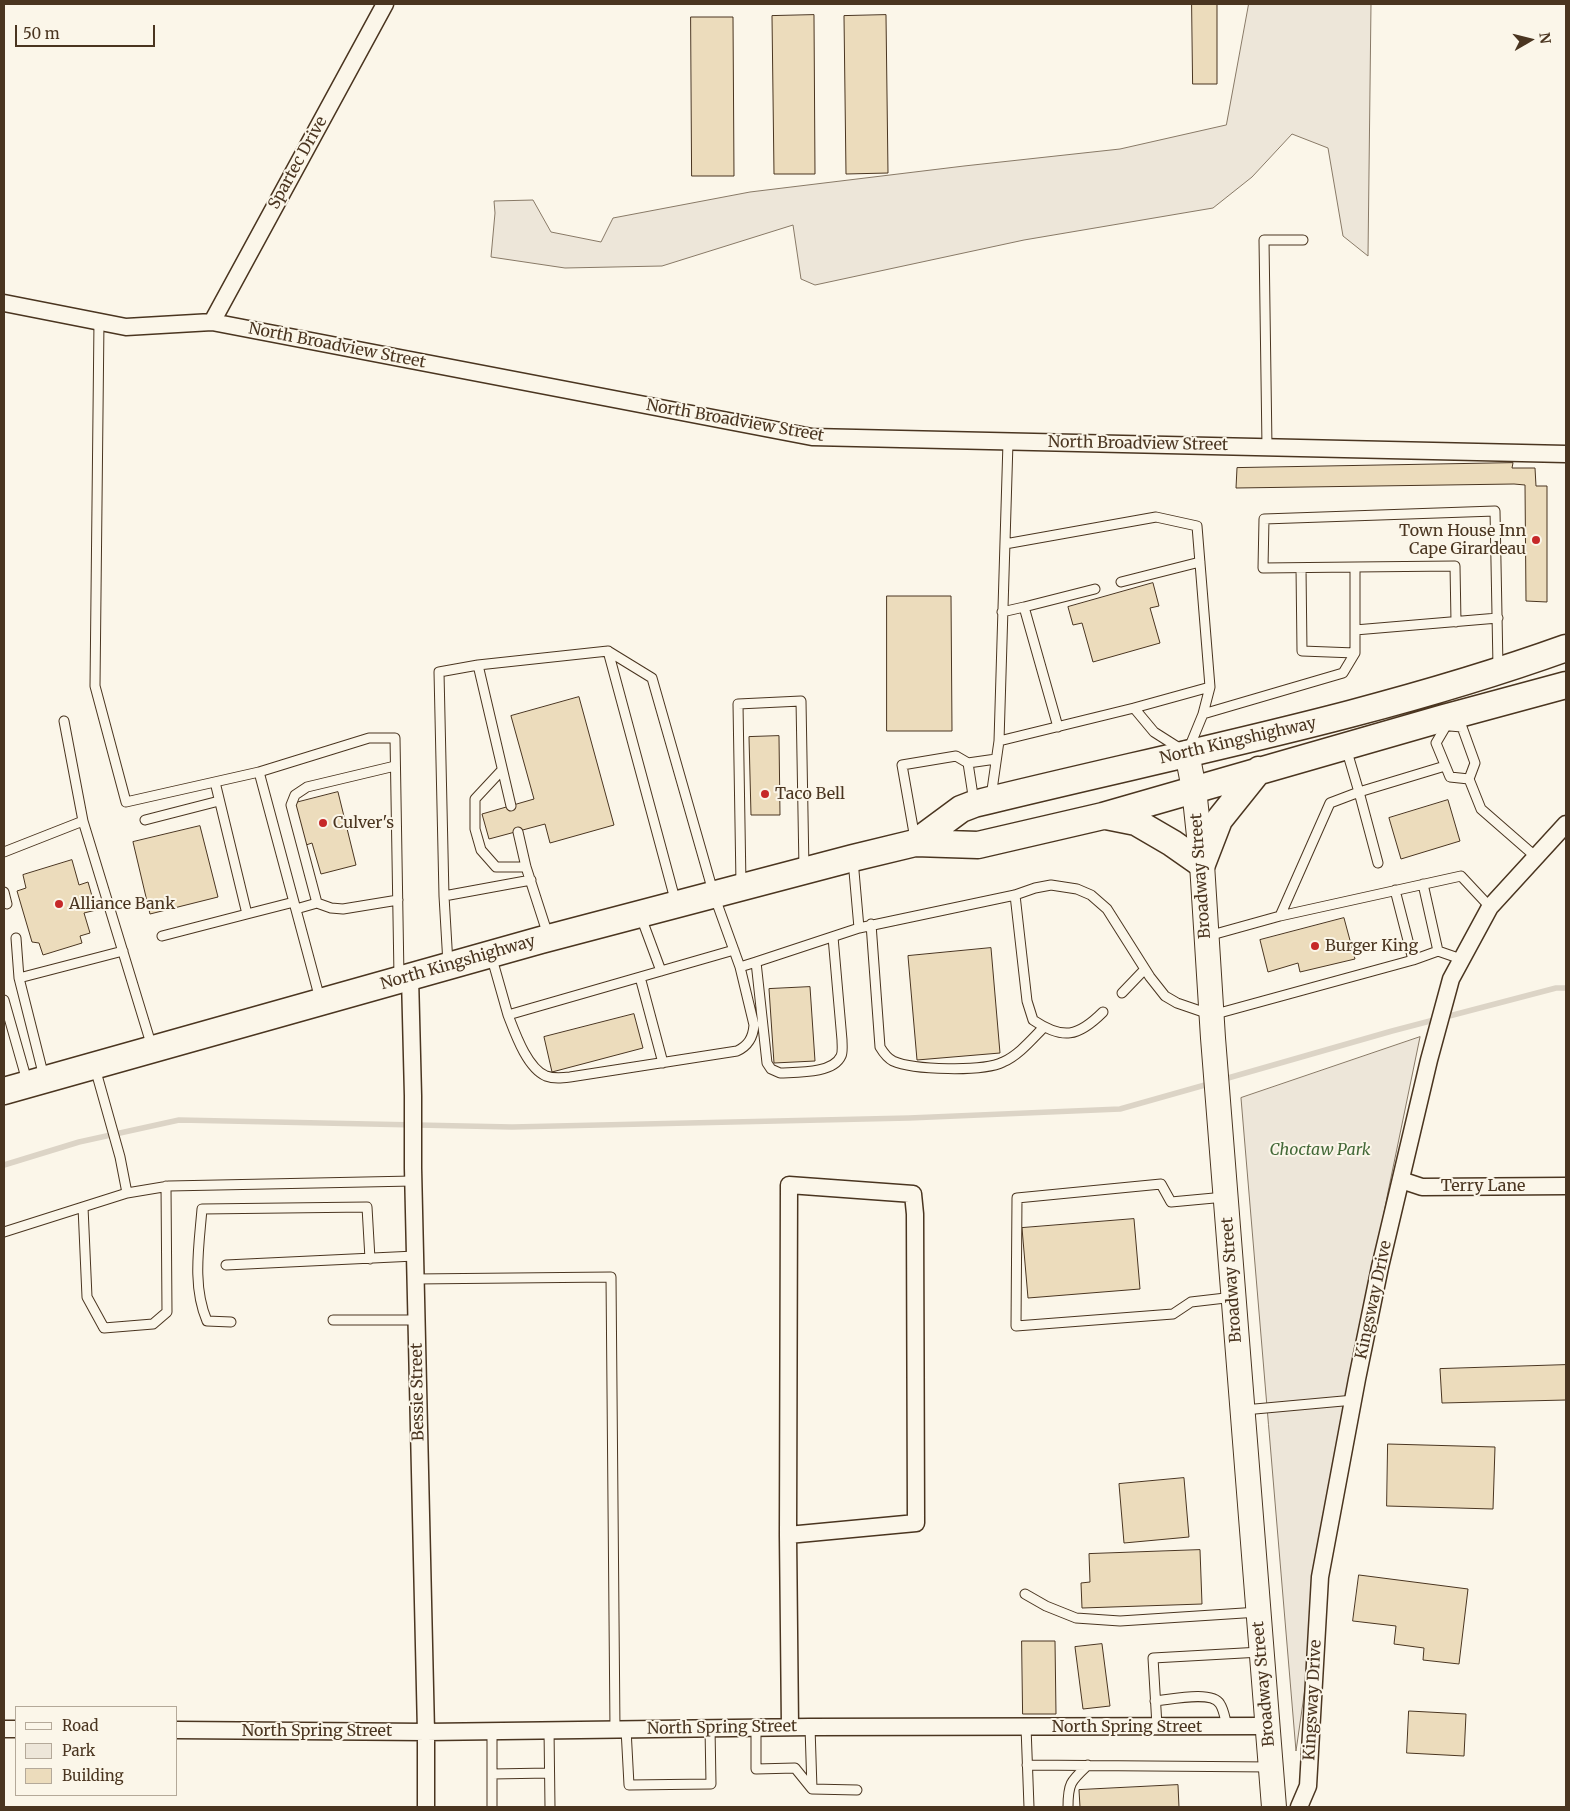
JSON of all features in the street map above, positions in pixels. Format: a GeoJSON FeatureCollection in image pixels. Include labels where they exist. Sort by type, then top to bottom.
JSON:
{"type":"FeatureCollection","features":[{"type":"Feature","properties":{"kind":"main road","name":"North Kingshighway"},"geometry":{"type":"LineString","coordinates":[[915,843],[961,809],[982,802],[1330,719],[1498,671],[1566,648]]}},
{"type":"Feature","properties":{"kind":"main road","name":"North Kingshighway"},"geometry":{"type":"LineString","coordinates":[[26,1085],[549,938],[853,858],[915,843],[978,845],[1103,816],[1345,746],[1445,722],[1566,685]]}},
{"type":"Feature","properties":{"kind":"main road","name":"Broadway Street"},"geometry":{"type":"LineString","coordinates":[[1187,753],[1194,789],[1202,864],[1212,1027],[1274,1807]]}},
{"type":"Feature","properties":{"kind":"main road"},"geometry":{"type":"LineString","coordinates":[[1103,816],[1136,822],[1172,843],[1202,864],[1219,820],[1260,770]]}},
{"type":"Feature","properties":{"kind":"street","name":"Spartec Drive"},"geometry":{"type":"LineString","coordinates":[[212,322],[385,4]]}},
{"type":"Feature","properties":{"kind":"street","name":"North Broadview Street"},"geometry":{"type":"LineString","coordinates":[[4,303],[126,327],[212,322],[812,437],[1566,454]]}},
{"type":"Feature","properties":{"kind":"street","name":"Kingsway Drive"},"geometry":{"type":"LineString","coordinates":[[1299,1807],[1308,1786],[1320,1577],[1378,1276],[1429,1060],[1451,978],[1490,907],[1536,856],[1564,829]]}},
{"type":"Feature","properties":{"kind":"street","name":"Bessie Street"},"geometry":{"type":"LineString","coordinates":[[404,978],[413,1096],[426,1807]]}},
{"type":"Feature","properties":{"kind":"street","name":"Terry Lane"},"geometry":{"type":"LineString","coordinates":[[1401,1180],[1422,1187],[1566,1186]]}},
{"type":"Feature","properties":{"kind":"street"},"geometry":{"type":"LineString","coordinates":[[788,1535],[916,1523],[915,1214],[913,1194],[788,1185],[788,1535],[790,1727]]}},
{"type":"Feature","properties":{"kind":"street","name":"North Spring Street"},"geometry":{"type":"LineString","coordinates":[[178,1730],[426,1732],[756,1727],[1268,1726]]}},
{"type":"Feature","properties":{"kind":"lane"},"geometry":{"type":"LineString","coordinates":[[1267,447],[1264,240],[1303,240]]}},
{"type":"Feature","properties":{"kind":"lane"},"geometry":{"type":"LineString","coordinates":[[99,321],[95,686],[126,802],[260,772],[369,738],[395,738],[398,900],[404,978]]}},
{"type":"Feature","properties":{"kind":"lane"},"geometry":{"type":"LineString","coordinates":[[982,802],[996,759],[999,741],[1008,442]]}},
{"type":"Feature","properties":{"kind":"lane"},"geometry":{"type":"LineString","coordinates":[[1456,622],[1455,566],[1262,568],[1264,519],[1495,511],[1498,671]]}},
{"type":"Feature","properties":{"kind":"lane"},"geometry":{"type":"LineString","coordinates":[[1005,544],[1156,517],[1197,526],[1210,687],[1204,714],[1187,753],[1154,732],[1134,708]]}},
{"type":"Feature","properties":{"kind":"lane"},"geometry":{"type":"LineString","coordinates":[[1121,582],[1200,562]]}},
{"type":"Feature","properties":{"kind":"lane"},"geometry":{"type":"LineString","coordinates":[[1204,714],[1343,673],[1355,653],[1355,567]]}},
{"type":"Feature","properties":{"kind":"lane"},"geometry":{"type":"LineString","coordinates":[[1301,568],[1302,651],[1355,653]]}},
{"type":"Feature","properties":{"kind":"lane"},"geometry":{"type":"LineString","coordinates":[[1002,612],[1095,589]]}},
{"type":"Feature","properties":{"kind":"lane"},"geometry":{"type":"LineString","coordinates":[[1024,607],[1058,727]]}},
{"type":"Feature","properties":{"kind":"lane"},"geometry":{"type":"LineString","coordinates":[[1355,630],[1498,618]]}},
{"type":"Feature","properties":{"kind":"lane"},"geometry":{"type":"LineString","coordinates":[[608,651],[677,905]]}},
{"type":"Feature","properties":{"kind":"lane"},"geometry":{"type":"LineString","coordinates":[[448,966],[444,896],[439,672],[478,665],[608,651],[652,678],[714,895],[740,967],[754,1025],[753,1035],[744,1048],[737,1051],[570,1078],[555,1078],[544,1075],[530,1061],[508,1015],[491,955]]}},
{"type":"Feature","properties":{"kind":"lane"},"geometry":{"type":"LineString","coordinates":[[478,665],[511,806]]}},
{"type":"Feature","properties":{"kind":"lane"},"geometry":{"type":"LineString","coordinates":[[999,741],[1134,708],[1210,687]]}},
{"type":"Feature","properties":{"kind":"lane"},"geometry":{"type":"LineString","coordinates":[[741,888],[738,704],[801,701],[804,871]]}},
{"type":"Feature","properties":{"kind":"lane"},"geometry":{"type":"LineString","coordinates":[[64,721],[83,821],[152,1049]]}},
{"type":"Feature","properties":{"kind":"lane"},"geometry":{"type":"LineString","coordinates":[[1469,778],[1450,777],[1445,766],[1436,743],[1445,722],[1462,727],[1475,763],[1469,778],[1481,808],[1536,856]]}},
{"type":"Feature","properties":{"kind":"lane"},"geometry":{"type":"LineString","coordinates":[[1345,746],[1378,863]]}},
{"type":"Feature","properties":{"kind":"lane"},"geometry":{"type":"LineString","coordinates":[[915,843],[902,765],[956,756],[968,763],[996,759]]}},
{"type":"Feature","properties":{"kind":"lane"},"geometry":{"type":"LineString","coordinates":[[968,763],[982,802]]}},
{"type":"Feature","properties":{"kind":"lane"},"geometry":{"type":"LineString","coordinates":[[317,903],[291,805],[295,795],[307,787],[395,766]]}},
{"type":"Feature","properties":{"kind":"lane"},"geometry":{"type":"LineString","coordinates":[[1280,916],[1330,803],[1359,792],[1445,766]]}},
{"type":"Feature","properties":{"kind":"lane"},"geometry":{"type":"LineString","coordinates":[[502,770],[475,800],[475,829],[481,850],[496,867],[526,867]]}},
{"type":"Feature","properties":{"kind":"lane"},"geometry":{"type":"LineString","coordinates":[[260,772],[320,1002]]}},
{"type":"Feature","properties":{"kind":"lane"},"geometry":{"type":"LineString","coordinates":[[215,782],[247,914]]}},
{"type":"Feature","properties":{"kind":"lane"},"geometry":{"type":"LineString","coordinates":[[145,820],[219,801]]}},
{"type":"Feature","properties":{"kind":"lane"},"geometry":{"type":"LineString","coordinates":[[4,852],[83,821]]}},
{"type":"Feature","properties":{"kind":"lane"},"geometry":{"type":"LineString","coordinates":[[518,832],[526,867],[549,938]]}},
{"type":"Feature","properties":{"kind":"lane"},"geometry":{"type":"LineString","coordinates":[[853,858],[859,928]]}},
{"type":"Feature","properties":{"kind":"lane"},"geometry":{"type":"LineString","coordinates":[[1206,937],[1280,916],[1461,876],[1490,907]]}},
{"type":"Feature","properties":{"kind":"lane"},"geometry":{"type":"LineString","coordinates":[[444,896],[531,880]]}},
{"type":"Feature","properties":{"kind":"lane"},"geometry":{"type":"LineString","coordinates":[[1423,884],[1438,951]]}},
{"type":"Feature","properties":{"kind":"lane"},"geometry":{"type":"LineString","coordinates":[[740,967],[871,924],[1015,895],[1035,888],[1052,886],[1077,889],[1090,895],[1107,909],[1145,969],[1165,996],[1212,1027],[1438,951],[1462,959]]}},
{"type":"Feature","properties":{"kind":"lane"},"geometry":{"type":"LineString","coordinates":[[1395,890],[1414,960]]}},
{"type":"Feature","properties":{"kind":"lane"},"geometry":{"type":"LineString","coordinates":[[4,892],[7,904]]}},
{"type":"Feature","properties":{"kind":"lane"},"geometry":{"type":"LineString","coordinates":[[1015,895],[1027,1001],[1033,1020],[1053,1032],[1077,1032],[1090,1026],[1103,1012]]}},
{"type":"Feature","properties":{"kind":"lane"},"geometry":{"type":"LineString","coordinates":[[162,936],[247,914],[295,906],[317,903],[330,908],[343,909],[398,900]]}},
{"type":"Feature","properties":{"kind":"lane"},"geometry":{"type":"LineString","coordinates":[[640,915],[661,971]]}},
{"type":"Feature","properties":{"kind":"lane"},"geometry":{"type":"LineString","coordinates":[[871,924],[880,1047],[892,1060],[906,1065],[958,1070],[1002,1063],[1011,1058],[1044,1027]]}},
{"type":"Feature","properties":{"kind":"lane"},"geometry":{"type":"LineString","coordinates":[[756,962],[767,1063],[771,1069],[780,1073],[820,1070],[837,1062],[841,1055],[842,1040],[833,937]]}},
{"type":"Feature","properties":{"kind":"lane"},"geometry":{"type":"LineString","coordinates":[[16,938],[26,1085]]}},
{"type":"Feature","properties":{"kind":"lane"},"geometry":{"type":"LineString","coordinates":[[508,1015],[734,950]]}},
{"type":"Feature","properties":{"kind":"lane"},"geometry":{"type":"LineString","coordinates":[[19,978],[123,951]]}},
{"type":"Feature","properties":{"kind":"lane"},"geometry":{"type":"LineString","coordinates":[[1122,993],[1145,969]]}},
{"type":"Feature","properties":{"kind":"lane"},"geometry":{"type":"LineString","coordinates":[[640,977],[663,1063]]}},
{"type":"Feature","properties":{"kind":"lane"},"geometry":{"type":"LineString","coordinates":[[5,1004],[26,1085]]}},
{"type":"Feature","properties":{"kind":"lane"},"geometry":{"type":"LineString","coordinates":[[94,1066],[120,1157],[127,1193]]}},
{"type":"Feature","properties":{"kind":"lane"},"geometry":{"type":"LineString","coordinates":[[4,1232],[127,1193],[166,1186],[413,1174]]}},
{"type":"Feature","properties":{"kind":"lane"},"geometry":{"type":"LineString","coordinates":[[1226,1197],[1170,1202],[1161,1184],[1017,1198],[1016,1326],[1173,1314],[1191,1302],[1234,1297]]}},
{"type":"Feature","properties":{"kind":"lane"},"geometry":{"type":"LineString","coordinates":[[84,1207],[87,1297],[104,1328],[153,1324],[167,1312],[166,1186]]}},
{"type":"Feature","properties":{"kind":"lane"},"geometry":{"type":"LineString","coordinates":[[231,1322],[207,1321],[200,1305],[198,1268],[202,1209],[367,1207],[370,1259]]}},
{"type":"Feature","properties":{"kind":"lane"},"geometry":{"type":"LineString","coordinates":[[226,1266],[415,1256]]}},
{"type":"Feature","properties":{"kind":"lane"},"geometry":{"type":"LineString","coordinates":[[415,1279],[611,1277],[621,1729],[628,1785],[711,1784],[710,1728]]}},
{"type":"Feature","properties":{"kind":"lane"},"geometry":{"type":"LineString","coordinates":[[333,1320],[416,1320]]}},
{"type":"Feature","properties":{"kind":"lane"},"geometry":{"type":"LineString","coordinates":[[1242,1410],[1354,1400]]}},
{"type":"Feature","properties":{"kind":"lane"},"geometry":{"type":"LineString","coordinates":[[1025,1594],[1046,1606],[1076,1618],[1120,1621],[1259,1612]]}},
{"type":"Feature","properties":{"kind":"lane"},"geometry":{"type":"LineString","coordinates":[[1157,1726],[1154,1658],[1262,1652]]}},
{"type":"Feature","properties":{"kind":"lane"},"geometry":{"type":"LineString","coordinates":[[1156,1702],[1202,1696],[1215,1699],[1220,1703],[1227,1726]]}},
{"type":"Feature","properties":{"kind":"lane"},"geometry":{"type":"LineString","coordinates":[[756,1727],[756,1769],[795,1768],[812,1790]]}},
{"type":"Feature","properties":{"kind":"lane"},"geometry":{"type":"LineString","coordinates":[[810,1727],[812,1790]]}},
{"type":"Feature","properties":{"kind":"lane"},"geometry":{"type":"LineString","coordinates":[[1026,1727],[1029,1807]]}},
{"type":"Feature","properties":{"kind":"lane"},"geometry":{"type":"LineString","coordinates":[[549,1730],[550,1807]]}},
{"type":"Feature","properties":{"kind":"lane"},"geometry":{"type":"LineString","coordinates":[[492,1731],[492,1807]]}},
{"type":"Feature","properties":{"kind":"lane"},"geometry":{"type":"LineString","coordinates":[[1027,1765],[1271,1767]]}},
{"type":"Feature","properties":{"kind":"lane"},"geometry":{"type":"LineString","coordinates":[[1068,1807],[1068,1791],[1072,1779],[1088,1765]]}},
{"type":"Feature","properties":{"kind":"lane"},"geometry":{"type":"LineString","coordinates":[[492,1774],[549,1773]]}},
{"type":"Feature","properties":{"kind":"lane"},"geometry":{"type":"LineString","coordinates":[[812,1790],[857,1790]]}},
{"type":"Feature","properties":{"kind":"green space"},"geometry":{"type":"Polygon","coordinates":[[[1249,4],[1371,4],[1368,256],[1343,236],[1328,148],[1292,134],[1252,177],[1213,208],[1024,240],[815,285],[801,279],[793,225],[662,266],[565,268],[491,257],[495,213],[494,201],[533,200],[551,232],[601,242],[613,218],[750,192],[1120,149],[1226,125],[1249,4]]]}},
{"type":"Feature","properties":{"kind":"green space","name":"Choctaw Park"},"geometry":{"type":"Polygon","coordinates":[[[1420,1037],[1342,1432],[1296,1751],[1241,1098],[1420,1037]]]}},
{"type":"Feature","properties":{"kind":"building"},"geometry":{"type":"Polygon","coordinates":[[[1192,4],[1217,4],[1217,84],[1193,84],[1192,4]]]}},
{"type":"Feature","properties":{"kind":"building"},"geometry":{"type":"Polygon","coordinates":[[[814,15],[815,174],[774,174],[772,16],[814,15]]]}},
{"type":"Feature","properties":{"kind":"building"},"geometry":{"type":"Polygon","coordinates":[[[886,15],[888,173],[846,174],[844,16],[886,15]]]}},
{"type":"Feature","properties":{"kind":"building"},"geometry":{"type":"Polygon","coordinates":[[[691,17],[733,17],[734,176],[692,176],[691,17]]]}},
{"type":"Feature","properties":{"kind":"building","name":"Town House Inn Cape Girardeau"},"geometry":{"type":"Polygon","coordinates":[[[1513,463],[1512,468],[1535,468],[1536,486],[1547,486],[1547,602],[1526,601],[1525,485],[1236,488],[1237,468],[1513,463]]]}},
{"type":"Feature","properties":{"kind":"building"},"geometry":{"type":"Polygon","coordinates":[[[1153,583],[1159,606],[1150,608],[1160,643],[1093,662],[1082,623],[1073,625],[1068,607],[1153,583]]]}},
{"type":"Feature","properties":{"kind":"building"},"geometry":{"type":"Polygon","coordinates":[[[887,596],[951,596],[952,731],[887,731],[887,596]]]}},
{"type":"Feature","properties":{"kind":"building"},"geometry":{"type":"Polygon","coordinates":[[[579,697],[614,825],[550,843],[545,824],[489,839],[482,814],[534,799],[511,716],[579,697]]]}},
{"type":"Feature","properties":{"kind":"building","name":"Taco Bell"},"geometry":{"type":"Polygon","coordinates":[[[779,736],[780,815],[751,815],[749,737],[779,736]]]}},
{"type":"Feature","properties":{"kind":"building","name":"Culver's"},"geometry":{"type":"Polygon","coordinates":[[[338,792],[356,865],[321,874],[312,843],[306,845],[295,803],[338,792]]]}},
{"type":"Feature","properties":{"kind":"building"},"geometry":{"type":"Polygon","coordinates":[[[1448,800],[1460,841],[1401,859],[1389,818],[1448,800]]]}},
{"type":"Feature","properties":{"kind":"building"},"geometry":{"type":"Polygon","coordinates":[[[200,826],[218,897],[150,914],[133,842],[200,826]]]}},
{"type":"Feature","properties":{"kind":"building"},"geometry":{"type":"Polygon","coordinates":[[[72,860],[79,885],[88,882],[96,910],[84,913],[90,933],[80,936],[82,943],[43,955],[39,943],[32,942],[17,891],[26,888],[23,875],[72,860]]]}},
{"type":"Feature","properties":{"kind":"building"},"geometry":{"type":"Polygon","coordinates":[[[1344,918],[1355,959],[1300,972],[1298,963],[1268,972],[1260,940],[1344,918]]]}},
{"type":"Feature","properties":{"kind":"building"},"geometry":{"type":"Polygon","coordinates":[[[991,948],[1000,1053],[917,1060],[908,956],[991,948]]]}},
{"type":"Feature","properties":{"kind":"building"},"geometry":{"type":"Polygon","coordinates":[[[810,987],[815,1061],[774,1063],[769,989],[810,987]]]}},
{"type":"Feature","properties":{"kind":"building"},"geometry":{"type":"Polygon","coordinates":[[[634,1014],[643,1048],[552,1072],[544,1037],[634,1014]]]}},
{"type":"Feature","properties":{"kind":"building"},"geometry":{"type":"Polygon","coordinates":[[[1134,1219],[1140,1289],[1028,1298],[1022,1228],[1134,1219]]]}},
{"type":"Feature","properties":{"kind":"building"},"geometry":{"type":"Polygon","coordinates":[[[1566,1365],[1566,1400],[1442,1403],[1440,1369],[1566,1365]]]}},
{"type":"Feature","properties":{"kind":"building"},"geometry":{"type":"Polygon","coordinates":[[[1388,1444],[1495,1447],[1493,1509],[1387,1506],[1388,1444]]]}},
{"type":"Feature","properties":{"kind":"building"},"geometry":{"type":"Polygon","coordinates":[[[1184,1478],[1189,1537],[1124,1543],[1119,1484],[1184,1478]]]}},
{"type":"Feature","properties":{"kind":"building"},"geometry":{"type":"Polygon","coordinates":[[[1200,1550],[1202,1604],[1082,1608],[1081,1583],[1090,1582],[1089,1554],[1200,1550]]]}},
{"type":"Feature","properties":{"kind":"building"},"geometry":{"type":"Polygon","coordinates":[[[1359,1575],[1468,1589],[1459,1664],[1423,1660],[1424,1648],[1394,1644],[1396,1626],[1353,1621],[1359,1575]]]}},
{"type":"Feature","properties":{"kind":"building"},"geometry":{"type":"Polygon","coordinates":[[[1022,1641],[1055,1641],[1056,1714],[1023,1714],[1022,1641]]]}},
{"type":"Feature","properties":{"kind":"building"},"geometry":{"type":"Polygon","coordinates":[[[1102,1644],[1110,1706],[1083,1709],[1075,1647],[1102,1644]]]}},
{"type":"Feature","properties":{"kind":"building"},"geometry":{"type":"Polygon","coordinates":[[[1409,1711],[1466,1714],[1464,1756],[1407,1753],[1409,1711]]]}},
{"type":"Feature","properties":{"kind":"building"},"geometry":{"type":"Polygon","coordinates":[[[1178,1785],[1179,1807],[1080,1807],[1079,1790],[1178,1785]]]}},
{"type":"Feature","properties":{"kind":"waterway"},"geometry":{"type":"LineString","coordinates":[[1221,1080],[1392,1031],[1556,988],[1566,988]]}},
{"type":"Feature","properties":{"kind":"waterway"},"geometry":{"type":"LineString","coordinates":[[4,1165],[79,1142],[179,1120],[512,1127],[909,1118],[1120,1109],[1212,1083]]}},
{"type":"Feature","properties":{"kind":"place","name":"Town House Inn Cape Girardeau"},"geometry":{"type":"Point","coordinates":[1536,540]}},
{"type":"Feature","properties":{"kind":"place","name":"Taco Bell"},"geometry":{"type":"Point","coordinates":[765,794]}},
{"type":"Feature","properties":{"kind":"place","name":"Culver's"},"geometry":{"type":"Point","coordinates":[323,823]}},
{"type":"Feature","properties":{"kind":"place","name":"Alliance Bank"},"geometry":{"type":"Point","coordinates":[59,904]}},
{"type":"Feature","properties":{"kind":"place","name":"Burger King"},"geometry":{"type":"Point","coordinates":[1315,946]}}]}
